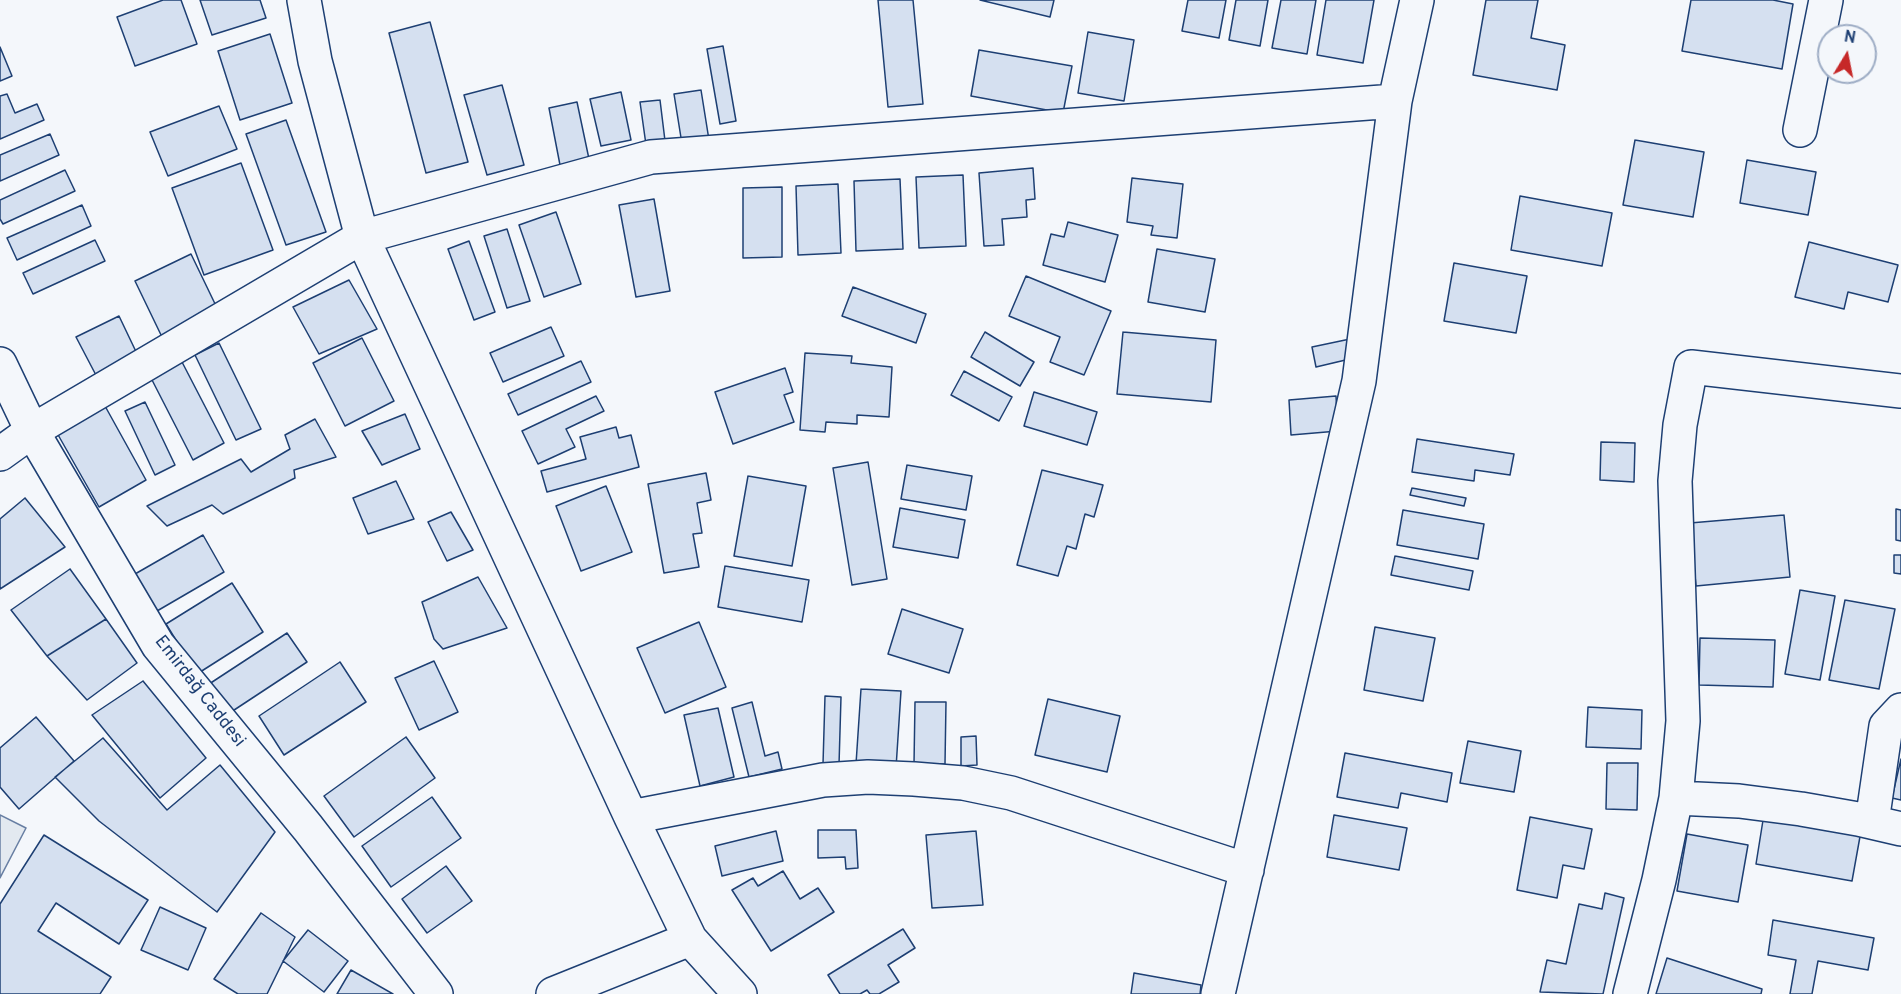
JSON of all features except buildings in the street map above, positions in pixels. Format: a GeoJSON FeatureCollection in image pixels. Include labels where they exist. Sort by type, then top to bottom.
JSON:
{"type":"FeatureCollection","features":[{"type":"Feature","properties":{"kind":"street"},"geometry":{"type":"LineString","coordinates":[[304,0],[315,61],[362,237],[631,817],[690,939],[740,994]]}},
{"type":"Feature","properties":{"kind":"street"},"geometry":{"type":"LineString","coordinates":[[1218,994],[1359,381],[1395,100],[1417,0]]}},
{"type":"Feature","properties":{"kind":"street"},"geometry":{"type":"LineString","coordinates":[[1800,130],[1826,0]]}},
{"type":"Feature","properties":{"kind":"street"},"geometry":{"type":"LineString","coordinates":[[0,454],[32,431],[362,237],[651,157],[1395,100]]}},
{"type":"Feature","properties":{"kind":"street"},"geometry":{"type":"LineString","coordinates":[[1630,994],[1659,880],[1676,798],[1683,721],[1675,481],[1680,425],[1691,368],[1901,391]]}},
{"type":"Feature","properties":{"kind":"street","name":"Emirdağ Caddesi"},"geometry":{"type":"LineString","coordinates":[[4,380],[159,645],[308,828],[436,994]]}},
{"type":"Feature","properties":{"kind":"street"},"geometry":{"type":"LineString","coordinates":[[1676,798],[1739,801],[1780,806],[1887,826],[1886,726],[1901,710]]}},
{"type":"Feature","properties":{"kind":"street"},"geometry":{"type":"LineString","coordinates":[[631,817],[823,780],[868,777],[963,783],[1011,793],[1246,870]]}},
{"type":"Feature","properties":{"kind":"street"},"geometry":{"type":"LineString","coordinates":[[554,994],[690,939]]}},
{"type":"Feature","properties":{"kind":"shaded area"},"geometry":{"type":"Polygon","coordinates":[[[0,815],[26,828],[0,878],[0,815]]]}}]}
